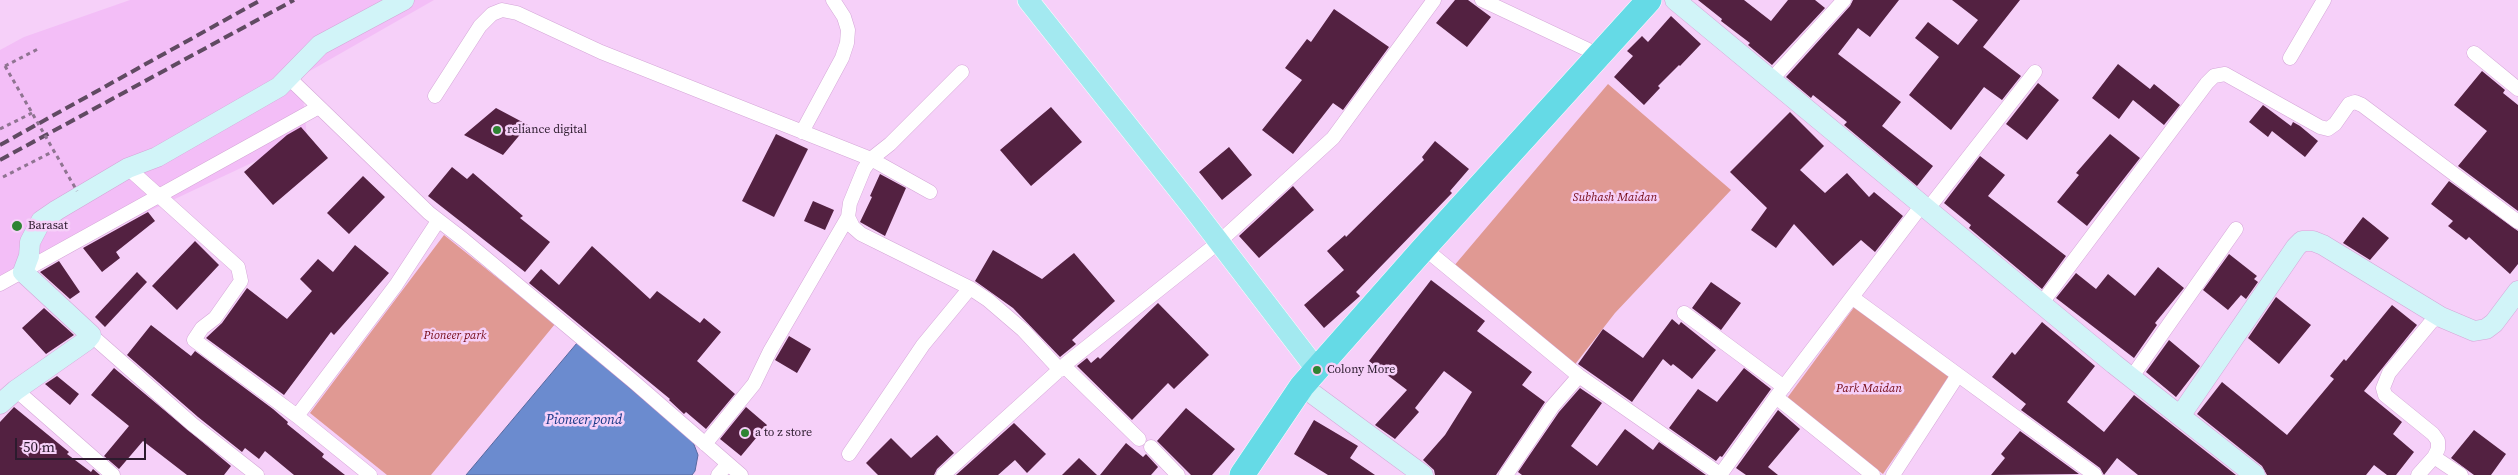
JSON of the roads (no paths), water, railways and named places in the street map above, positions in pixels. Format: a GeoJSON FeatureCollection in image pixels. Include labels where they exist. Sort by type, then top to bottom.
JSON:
{"type":"FeatureCollection","features":[{"type":"Feature","properties":{"kind":"highway"},"geometry":{"type":"LineString","coordinates":[[1242,475],[1309,378],[1649,0]]}},
{"type":"Feature","properties":{"kind":"main road"},"geometry":{"type":"LineString","coordinates":[[1028,0],[1219,242],[1309,378]]}},
{"type":"Feature","properties":{"kind":"street"},"geometry":{"type":"LineString","coordinates":[[23,272],[29,256],[30,242],[41,222],[56,210],[128,168],[156,157],[279,87],[320,45],[404,0]]}},
{"type":"Feature","properties":{"kind":"street"},"geometry":{"type":"LineString","coordinates":[[802,132],[842,58],[847,43],[848,30],[846,23],[833,0]]}},
{"type":"Feature","properties":{"kind":"street"},"geometry":{"type":"LineString","coordinates":[[943,475],[1062,368],[1219,242],[1333,138],[1434,0]]}},
{"type":"Feature","properties":{"kind":"street"},"geometry":{"type":"LineString","coordinates":[[1482,0],[1599,55]]}},
{"type":"Feature","properties":{"kind":"street"},"geometry":{"type":"LineString","coordinates":[[1675,0],[2041,304],[2255,475]]}},
{"type":"Feature","properties":{"kind":"street"},"geometry":{"type":"LineString","coordinates":[[1771,80],[1844,0]]}},
{"type":"Feature","properties":{"kind":"street"},"geometry":{"type":"LineString","coordinates":[[2290,58],[2324,0]]}},
{"type":"Feature","properties":{"kind":"street"},"geometry":{"type":"LineString","coordinates":[[435,96],[480,26],[492,14],[502,10],[517,13],[601,52],[872,159],[930,192]]}},
{"type":"Feature","properties":{"kind":"street"},"geometry":{"type":"LineString","coordinates":[[2474,54],[2518,89]]}},
{"type":"Feature","properties":{"kind":"street"},"geometry":{"type":"LineString","coordinates":[[705,444],[754,384],[770,350],[848,218],[850,203],[864,169],[962,72]]}},
{"type":"Feature","properties":{"kind":"street"},"geometry":{"type":"LineString","coordinates":[[1424,248],[1579,376],[1721,475],[1780,392],[1853,298],[2035,72]]}},
{"type":"Feature","properties":{"kind":"street"},"geometry":{"type":"LineString","coordinates":[[2041,304],[2207,83],[2214,76],[2225,74],[2320,127],[2328,129],[2335,124],[2349,104],[2355,102],[2518,222]]}},
{"type":"Feature","properties":{"kind":"street"},"geometry":{"type":"LineString","coordinates":[[288,77],[438,221],[464,240],[741,475]]}},
{"type":"Feature","properties":{"kind":"street"},"geometry":{"type":"LineString","coordinates":[[0,284],[320,107]]}},
{"type":"Feature","properties":{"kind":"street"},"geometry":{"type":"LineString","coordinates":[[128,168],[238,267],[241,281],[215,318],[202,328],[194,340],[297,416],[370,475]]}},
{"type":"Feature","properties":{"kind":"street"},"geometry":{"type":"LineString","coordinates":[[848,218],[852,227],[861,234],[970,288],[1006,315],[1139,439]]}},
{"type":"Feature","properties":{"kind":"street"},"geometry":{"type":"LineString","coordinates":[[297,416],[396,285],[438,221]]}},
{"type":"Feature","properties":{"kind":"street"},"geometry":{"type":"LineString","coordinates":[[2132,378],[2236,228]]}},
{"type":"Feature","properties":{"kind":"street"},"geometry":{"type":"LineString","coordinates":[[2180,416],[2302,241],[2313,241],[2323,245],[2441,317],[2474,331],[2490,326],[2515,302]]}},
{"type":"Feature","properties":{"kind":"street"},"geometry":{"type":"LineString","coordinates":[[23,272],[88,333],[192,424],[257,475]]}},
{"type":"Feature","properties":{"kind":"street"},"geometry":{"type":"LineString","coordinates":[[849,454],[923,345],[970,288]]}},
{"type":"Feature","properties":{"kind":"street"},"geometry":{"type":"LineString","coordinates":[[1853,298],[2095,475]]}},
{"type":"Feature","properties":{"kind":"street"},"geometry":{"type":"LineString","coordinates":[[1684,313],[1780,392],[1873,475]]}},
{"type":"Feature","properties":{"kind":"street"},"geometry":{"type":"LineString","coordinates":[[2418,475],[2434,457],[2438,449],[2438,441],[2433,434],[2385,395],[2383,388],[2389,373],[2432,322],[2441,317]]}},
{"type":"Feature","properties":{"kind":"street"},"geometry":{"type":"LineString","coordinates":[[0,404],[16,390],[86,341],[88,333]]}},
{"type":"Feature","properties":{"kind":"street"},"geometry":{"type":"LineString","coordinates":[[1893,475],[1958,375]]}},
{"type":"Feature","properties":{"kind":"street"},"geometry":{"type":"LineString","coordinates":[[1506,475],[1552,408],[1579,376]]}},
{"type":"Feature","properties":{"kind":"street"},"geometry":{"type":"LineString","coordinates":[[1309,378],[1423,475]]}},
{"type":"Feature","properties":{"kind":"street"},"geometry":{"type":"LineString","coordinates":[[16,390],[112,475]]}},
{"type":"Feature","properties":{"kind":"street"},"geometry":{"type":"LineString","coordinates":[[1151,447],[1178,475]]}},
{"type":"Feature","properties":{"kind":"street"},"geometry":{"type":"LineString","coordinates":[[2434,457],[2461,475]]}},
{"type":"Feature","properties":{"kind":"street"},"geometry":{"type":"LineString","coordinates":[[718,475],[728,464]]}},
{"type":"Feature","properties":{"kind":"water","name":"Pioneer pond"},"geometry":{"type":"Polygon","coordinates":[[[577,343],[693,442],[698,455],[695,471],[692,475],[466,475],[577,343]]]}},
{"type":"Feature","properties":{"kind":"railway"},"geometry":{"type":"LineString","coordinates":[[0,145],[261,0]]}},
{"type":"Feature","properties":{"kind":"railway"},"geometry":{"type":"LineString","coordinates":[[0,160],[294,0]]}},
{"type":"Feature","properties":{"kind":"place","name":"reliance digital"},"geometry":{"type":"Point","coordinates":[497,130]}},
{"type":"Feature","properties":{"kind":"place","name":"Barasat"},"geometry":{"type":"Point","coordinates":[17,226]}},
{"type":"Feature","properties":{"kind":"place","name":"Colony More"},"geometry":{"type":"Point","coordinates":[1317,370]}},
{"type":"Feature","properties":{"kind":"place","name":"a to z store"},"geometry":{"type":"Point","coordinates":[745,433]}},
{"type":"Feature","properties":{"kind":"park label","name":"Subhash Maidan"},"geometry":{"type":"Point","coordinates":[1615,198]}},
{"type":"Feature","properties":{"kind":"park label","name":"Pioneer park"},"geometry":{"type":"Point","coordinates":[455,336]}},
{"type":"Feature","properties":{"kind":"park label","name":"Park Maidan"},"geometry":{"type":"Point","coordinates":[1869,389]}}]}
